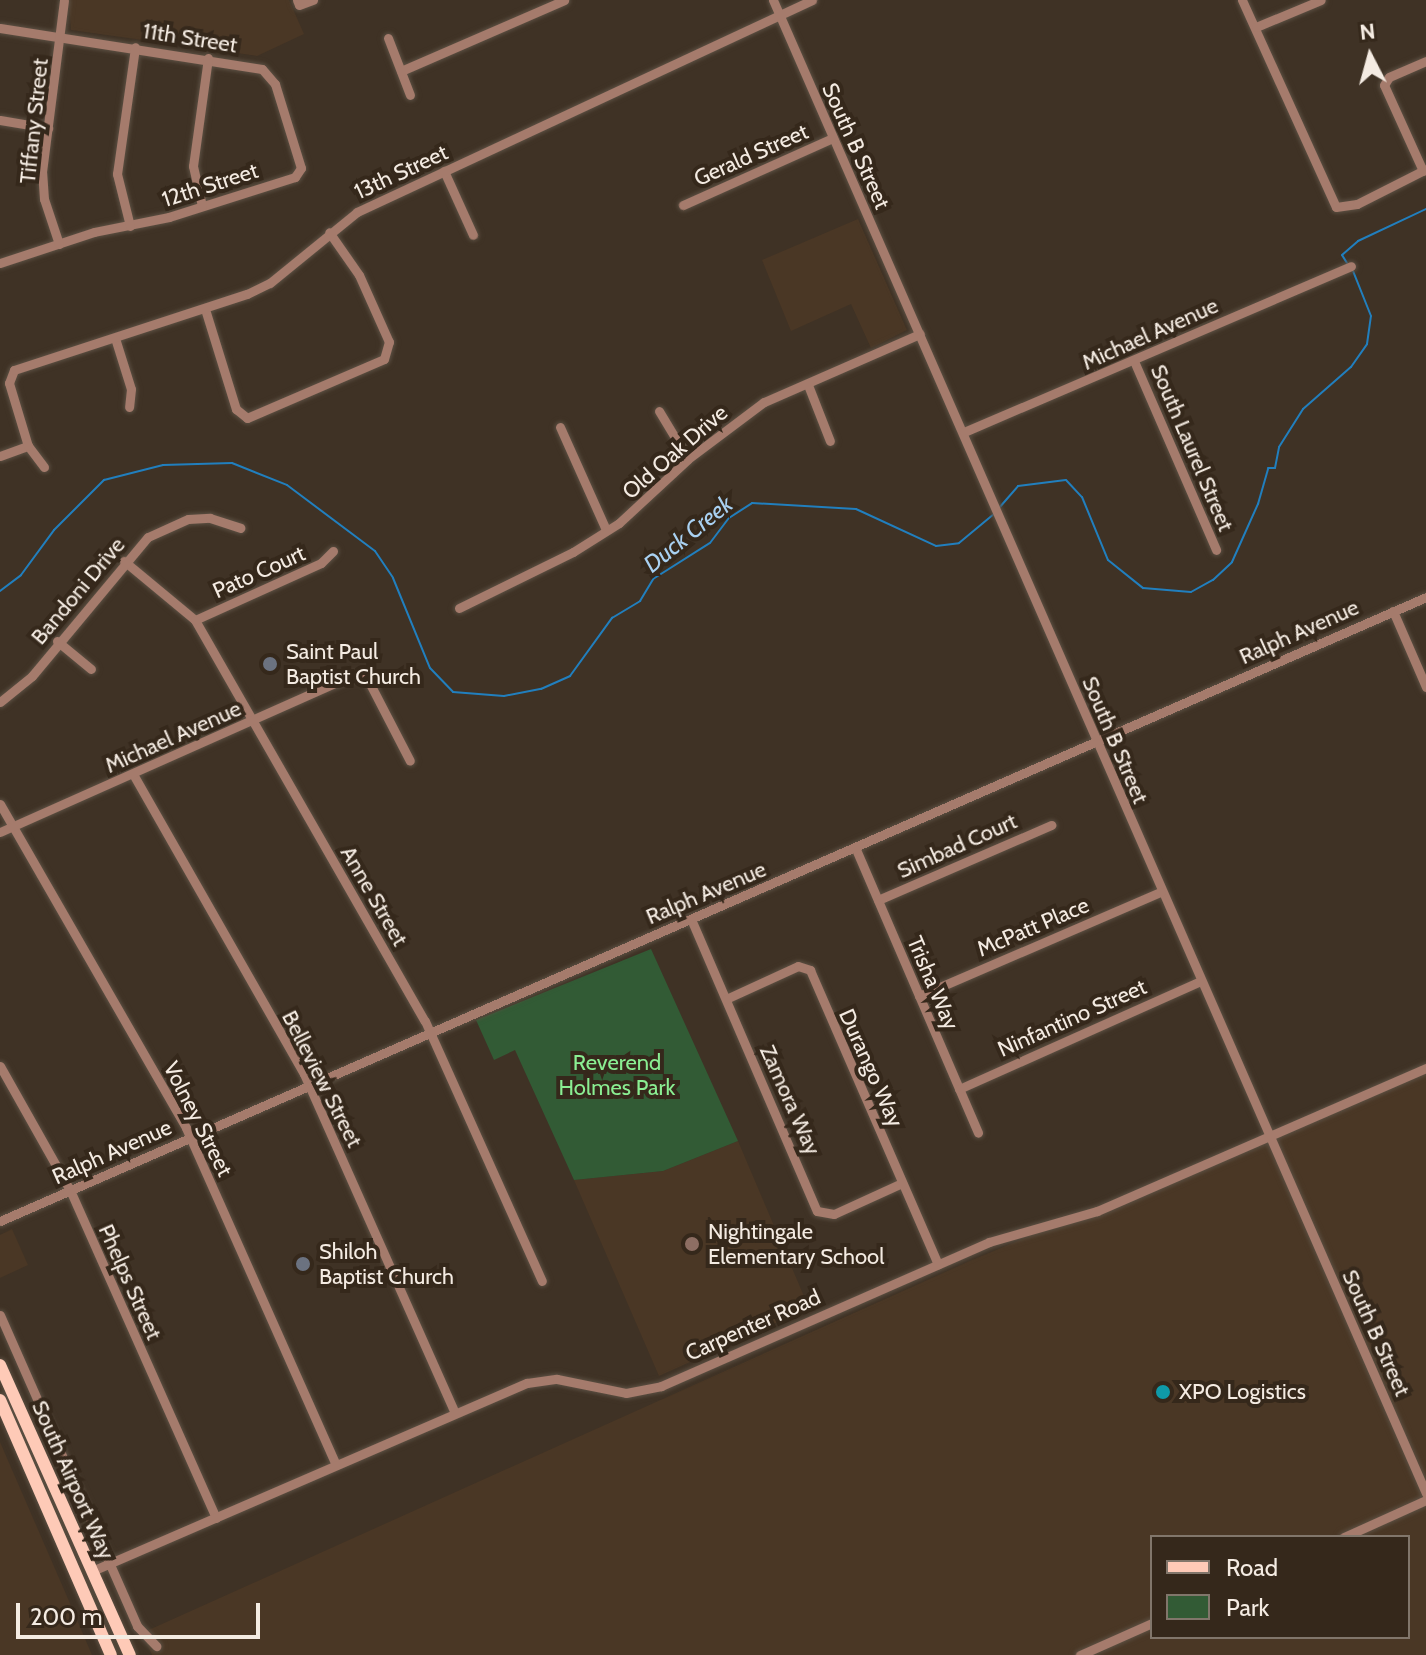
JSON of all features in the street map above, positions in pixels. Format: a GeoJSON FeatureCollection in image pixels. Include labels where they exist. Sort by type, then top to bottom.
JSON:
{"type":"FeatureCollection","features":[{"type":"Feature","properties":{"kind":"main road","name":"South Airport Way"},"geometry":{"type":"LineString","coordinates":[[0,1365],[130,1655]]}},
{"type":"Feature","properties":{"kind":"main road","name":"South Airport Way"},"geometry":{"type":"LineString","coordinates":[[0,1400],[111,1655]]}},
{"type":"Feature","properties":{"kind":"street","name":"Tiffany Street"},"geometry":{"type":"LineString","coordinates":[[59,244],[42,184],[64,0]]}},
{"type":"Feature","properties":{"kind":"street"},"geometry":{"type":"LineString","coordinates":[[298,2],[313,0]]}},
{"type":"Feature","properties":{"kind":"street"},"geometry":{"type":"LineString","coordinates":[[401,71],[564,0]]}},
{"type":"Feature","properties":{"kind":"street","name":"South B Street"},"geometry":{"type":"LineString","coordinates":[[773,0],[1426,1493]]}},
{"type":"Feature","properties":{"kind":"street","name":"13th Street"},"geometry":{"type":"LineString","coordinates":[[28,446],[10,374],[205,309],[270,283],[357,212],[780,18],[812,0]]}},
{"type":"Feature","properties":{"kind":"street"},"geometry":{"type":"LineString","coordinates":[[1242,0],[1336,207],[1357,204],[1425,170],[1384,85],[1426,61]]}},
{"type":"Feature","properties":{"kind":"street"},"geometry":{"type":"LineString","coordinates":[[1256,27],[1321,0]]}},
{"type":"Feature","properties":{"kind":"street","name":"11th Street"},"geometry":{"type":"LineString","coordinates":[[0,28],[252,66],[271,78],[299,154],[299,173]]}},
{"type":"Feature","properties":{"kind":"street"},"geometry":{"type":"LineString","coordinates":[[388,38],[410,95]]}},
{"type":"Feature","properties":{"kind":"street"},"geometry":{"type":"LineString","coordinates":[[130,226],[117,174],[135,47]]}},
{"type":"Feature","properties":{"kind":"street"},"geometry":{"type":"LineString","coordinates":[[202,206],[193,166],[208,58]]}},
{"type":"Feature","properties":{"kind":"street"},"geometry":{"type":"LineString","coordinates":[[0,120],[48,128]]}},
{"type":"Feature","properties":{"kind":"street","name":"Gerald Street"},"geometry":{"type":"LineString","coordinates":[[683,205],[833,138]]}},
{"type":"Feature","properties":{"kind":"street"},"geometry":{"type":"LineString","coordinates":[[444,171],[473,235]]}},
{"type":"Feature","properties":{"kind":"street","name":"12th Street"},"geometry":{"type":"LineString","coordinates":[[0,263],[202,206],[299,173]]}},
{"type":"Feature","properties":{"kind":"street"},"geometry":{"type":"LineString","coordinates":[[205,309],[236,409],[247,418],[384,359],[389,342],[359,275],[329,232]]}},
{"type":"Feature","properties":{"kind":"street","name":"Michael Avenue"},"geometry":{"type":"LineString","coordinates":[[964,432],[1351,266]]}},
{"type":"Feature","properties":{"kind":"street","name":"Old Oak Drive"},"geometry":{"type":"LineString","coordinates":[[459,608],[606,530],[636,510],[688,459],[764,402],[920,334]]}},
{"type":"Feature","properties":{"kind":"street"},"geometry":{"type":"LineString","coordinates":[[115,338],[131,389],[129,407]]}},
{"type":"Feature","properties":{"kind":"street","name":"South Laurel Street"},"geometry":{"type":"LineString","coordinates":[[1134,361],[1216,550]]}},
{"type":"Feature","properties":{"kind":"street"},"geometry":{"type":"LineString","coordinates":[[808,385],[830,441]]}},
{"type":"Feature","properties":{"kind":"street"},"geometry":{"type":"LineString","coordinates":[[659,411],[688,459]]}},
{"type":"Feature","properties":{"kind":"street"},"geometry":{"type":"LineString","coordinates":[[560,427],[606,530]]}},
{"type":"Feature","properties":{"kind":"street"},"geometry":{"type":"LineString","coordinates":[[0,456],[28,446],[44,467]]}},
{"type":"Feature","properties":{"kind":"street","name":"Bandoni Drive"},"geometry":{"type":"LineString","coordinates":[[0,702],[32,676],[57,641],[148,537],[188,519],[210,518],[240,528]]}},
{"type":"Feature","properties":{"kind":"street","name":"Pato Court"},"geometry":{"type":"LineString","coordinates":[[195,620],[321,563],[333,551]]}},
{"type":"Feature","properties":{"kind":"street","name":"Anne Street"},"geometry":{"type":"LineString","coordinates":[[124,561],[195,620],[431,1033],[542,1281]]}},
{"type":"Feature","properties":{"kind":"street","name":"Ralph Avenue"},"geometry":{"type":"LineString","coordinates":[[0,1221],[1426,597]]}},
{"type":"Feature","properties":{"kind":"street"},"geometry":{"type":"LineString","coordinates":[[1393,611],[1426,687]]}},
{"type":"Feature","properties":{"kind":"street"},"geometry":{"type":"LineString","coordinates":[[57,641],[91,669]]}},
{"type":"Feature","properties":{"kind":"street","name":"Michael Avenue"},"geometry":{"type":"LineString","coordinates":[[0,832],[360,675],[367,678],[410,761]]}},
{"type":"Feature","properties":{"kind":"street","name":"Belleview Street"},"geometry":{"type":"LineString","coordinates":[[133,774],[310,1085],[455,1413]]}},
{"type":"Feature","properties":{"kind":"street","name":"Volney Street"},"geometry":{"type":"LineString","coordinates":[[0,804],[191,1138],[336,1465]]}},
{"type":"Feature","properties":{"kind":"street","name":"Simbad Court"},"geometry":{"type":"LineString","coordinates":[[878,900],[1051,825]]}},
{"type":"Feature","properties":{"kind":"street","name":"Trisha Way"},"geometry":{"type":"LineString","coordinates":[[855,847],[978,1133]]}},
{"type":"Feature","properties":{"kind":"street","name":"McPatt Place"},"geometry":{"type":"LineString","coordinates":[[919,996],[1161,892]]}},
{"type":"Feature","properties":{"kind":"street","name":"Zamora Way"},"geometry":{"type":"LineString","coordinates":[[691,919],[817,1211],[834,1214],[902,1183]]}},
{"type":"Feature","properties":{"kind":"street","name":"Durango Way"},"geometry":{"type":"LineString","coordinates":[[726,999],[791,969],[810,970],[938,1264]]}},
{"type":"Feature","properties":{"kind":"street","name":"Ninfantino Street"},"geometry":{"type":"LineString","coordinates":[[959,1089],[1201,981]]}},
{"type":"Feature","properties":{"kind":"street","name":"Phelps Street"},"geometry":{"type":"LineString","coordinates":[[0,1066],[70,1190],[216,1518]]}},
{"type":"Feature","properties":{"kind":"street","name":"Carpenter Road"},"geometry":{"type":"LineString","coordinates":[[92,1571],[455,1413],[547,1379],[607,1391],[649,1390],[1014,1233],[1097,1211],[1426,1068]]}},
{"type":"Feature","properties":{"kind":"street"},"geometry":{"type":"LineString","coordinates":[[0,1315],[137,1626],[156,1646]]}},
{"type":"Feature","properties":{"kind":"street"},"geometry":{"type":"LineString","coordinates":[[1348,1535],[1426,1500]]}},
{"type":"Feature","properties":{"kind":"street"},"geometry":{"type":"LineString","coordinates":[[1080,1655],[1150,1624]]}},
{"type":"Feature","properties":{"kind":"shaded area"},"geometry":{"type":"Polygon","coordinates":[[[69,0],[289,0],[304,34],[257,56],[71,30],[69,0]]]}},
{"type":"Feature","properties":{"kind":"shaded area"},"geometry":{"type":"Polygon","coordinates":[[[858,219],[907,330],[871,348],[851,304],[791,331],[762,260],[858,219]]]}},
{"type":"Feature","properties":{"kind":"shaded area"},"geometry":{"type":"Polygon","coordinates":[[[1426,1072],[1426,1655],[152,1655],[142,1633],[972,1260],[1426,1072]]]}},
{"type":"Feature","properties":{"kind":"shaded area","name":"Nightingale Elementary School"},"geometry":{"type":"Polygon","coordinates":[[[738,1141],[809,1308],[659,1376],[574,1180],[663,1171],[738,1141]]]}},
{"type":"Feature","properties":{"kind":"shaded area"},"geometry":{"type":"Polygon","coordinates":[[[12,1229],[28,1265],[0,1278],[0,1235],[12,1229]]]}},
{"type":"Feature","properties":{"kind":"shaded area"},"geometry":{"type":"Polygon","coordinates":[[[0,1442],[69,1601],[92,1655],[0,1655],[0,1442]]]}},
{"type":"Feature","properties":{"kind":"green space","name":"Reverend Holmes Park"},"geometry":{"type":"Polygon","coordinates":[[[651,949],[738,1141],[663,1171],[574,1180],[515,1050],[494,1060],[476,1020],[651,949]]]}},
{"type":"Feature","properties":{"kind":"waterway","name":"Duck Creek"},"geometry":{"type":"LineString","coordinates":[[1347,263],[1342,255],[1358,241],[1426,209]]}},
{"type":"Feature","properties":{"kind":"waterway","name":"Duck Creek"},"geometry":{"type":"LineString","coordinates":[[999,508],[1018,486],[1066,480],[1082,497],[1108,560],[1143,588],[1191,592],[1213,580],[1232,562],[1258,504],[1268,468],[1275,468],[1279,447],[1303,409],[1351,367],[1367,344],[1371,316],[1353,271]]}},
{"type":"Feature","properties":{"kind":"waterway","name":"Duck Creek"},"geometry":{"type":"LineString","coordinates":[[0,591],[21,575],[54,530],[104,480],[163,465],[232,463],[287,485],[375,551],[393,578],[430,668],[453,692],[504,696],[541,689],[570,676],[612,618],[640,601],[653,579],[710,543],[729,518],[752,503],[856,509],[936,546],[959,543],[995,513]]}},
{"type":"Feature","properties":{"kind":"place","name":"Saint Paul Baptist Church"},"geometry":{"type":"Point","coordinates":[270,664]}},
{"type":"Feature","properties":{"kind":"place","name":"Nightingale Elementary School"},"geometry":{"type":"Point","coordinates":[692,1244]}},
{"type":"Feature","properties":{"kind":"place","name":"Shiloh Baptist Church"},"geometry":{"type":"Point","coordinates":[303,1264]}},
{"type":"Feature","properties":{"kind":"place","name":"XPO Logistics"},"geometry":{"type":"Point","coordinates":[1163,1392]}}]}
